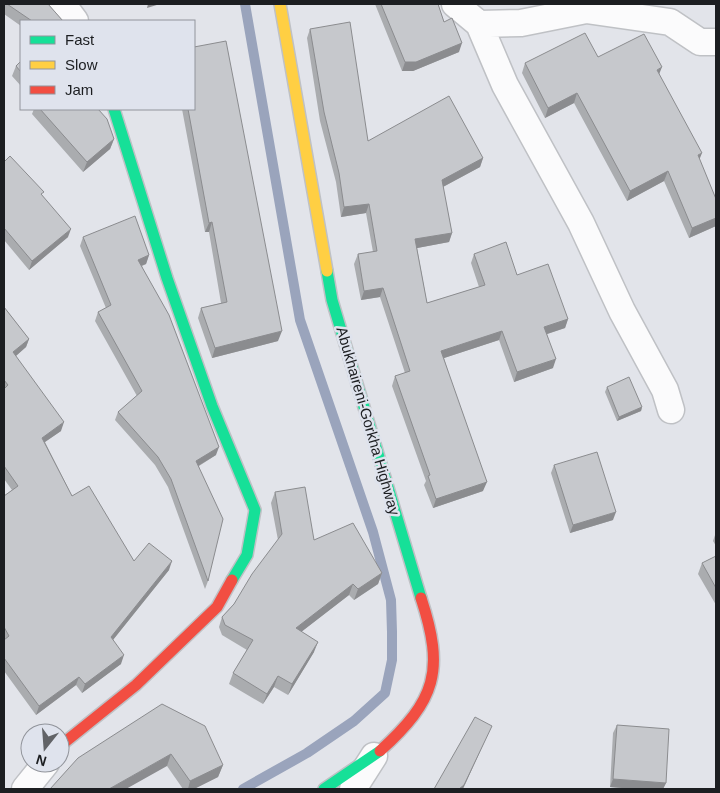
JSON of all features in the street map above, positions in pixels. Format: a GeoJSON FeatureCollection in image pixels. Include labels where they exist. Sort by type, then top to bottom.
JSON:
{"type":"FeatureCollection","features":[{"type":"Feature","properties":{"kind":"main road","name":"Abukhaireni-Gorkha Highway"},"geometry":{"type":"LineString","coordinates":[[280,4],[332,300],[409,562],[429,622],[435,663],[425,701],[404,730],[374,756],[324,789]]}},
{"type":"Feature","properties":{"kind":"main road"},"geometry":{"type":"LineString","coordinates":[[70,738],[136,685],[217,606],[247,555],[255,510],[212,406],[167,278],[114,110]]}},
{"type":"Feature","properties":{"kind":"street"},"geometry":{"type":"LineString","coordinates":[[55,4],[74,20]]}},
{"type":"Feature","properties":{"kind":"street"},"geometry":{"type":"LineString","coordinates":[[455,4],[479,24],[505,85],[581,223],[622,311],[666,390],[671,410]]}},
{"type":"Feature","properties":{"kind":"street"},"geometry":{"type":"LineString","coordinates":[[479,24],[521,23],[586,10],[670,22],[700,42],[716,42]]}},
{"type":"Feature","properties":{"kind":"street"},"geometry":{"type":"LineString","coordinates":[[353,789],[374,756]]}},
{"type":"Feature","properties":{"kind":"street"},"geometry":{"type":"LineString","coordinates":[[25,789],[38,773]]}},
{"type":"Feature","properties":{"kind":"building"},"geometry":{"type":"Polygon","coordinates":[[[7,4],[48,4],[62,20],[31,20],[7,4]]]}},
{"type":"Feature","properties":{"kind":"building"},"geometry":{"type":"Polygon","coordinates":[[[381,4],[438,4],[444,22],[452,18],[462,43],[416,62],[405,62],[381,4]]]}},
{"type":"Feature","properties":{"kind":"building"},"geometry":{"type":"Polygon","coordinates":[[[350,22],[368,141],[449,96],[483,158],[442,180],[452,233],[415,239],[427,303],[485,285],[474,254],[506,242],[517,275],[548,264],[568,319],[544,327],[556,359],[517,372],[502,331],[441,351],[487,482],[436,499],[428,476],[430,475],[395,376],[410,371],[383,288],[364,291],[358,254],[377,251],[369,204],[344,207],[339,173],[324,112],[310,29],[350,22]]]}},
{"type":"Feature","properties":{"kind":"building"},"geometry":{"type":"Polygon","coordinates":[[[585,33],[598,57],[644,34],[662,67],[657,70],[702,153],[698,155],[716,199],[716,218],[692,228],[668,171],[630,191],[577,93],[548,108],[525,63],[585,33]]]}},
{"type":"Feature","properties":{"kind":"building"},"geometry":{"type":"Polygon","coordinates":[[[226,41],[282,331],[215,348],[201,308],[227,302],[212,222],[209,223],[188,110],[195,110],[195,47],[226,41]]]}},
{"type":"Feature","properties":{"kind":"building"},"geometry":{"type":"Polygon","coordinates":[[[20,62],[20,71],[16,66],[20,62]]]}},
{"type":"Feature","properties":{"kind":"building"},"geometry":{"type":"Polygon","coordinates":[[[41,110],[99,110],[107,119],[114,139],[87,162],[41,110]]]}},
{"type":"Feature","properties":{"kind":"building"},"geometry":{"type":"Polygon","coordinates":[[[10,156],[44,192],[41,194],[71,229],[32,261],[4,228],[4,162],[10,156]]]}},
{"type":"Feature","properties":{"kind":"building"},"geometry":{"type":"Polygon","coordinates":[[[135,216],[149,255],[138,260],[169,315],[219,447],[196,461],[223,519],[208,581],[171,479],[158,457],[118,412],[142,391],[98,312],[111,305],[83,237],[135,216]]]}},
{"type":"Feature","properties":{"kind":"building"},"geometry":{"type":"Polygon","coordinates":[[[4,307],[29,339],[13,352],[64,422],[42,438],[72,496],[89,486],[134,561],[149,543],[172,561],[111,637],[124,655],[85,684],[79,677],[39,706],[4,658],[4,640],[9,636],[4,627],[4,496],[18,486],[4,466],[4,389],[8,385],[4,380],[4,307]]]}},
{"type":"Feature","properties":{"kind":"building"},"geometry":{"type":"Polygon","coordinates":[[[629,377],[642,407],[619,417],[607,387],[629,377]]]}},
{"type":"Feature","properties":{"kind":"building"},"geometry":{"type":"Polygon","coordinates":[[[597,452],[616,512],[573,525],[554,465],[597,452]]]}},
{"type":"Feature","properties":{"kind":"building"},"geometry":{"type":"Polygon","coordinates":[[[305,487],[314,540],[353,523],[382,573],[358,589],[353,584],[296,628],[318,642],[292,684],[278,676],[267,694],[233,673],[253,640],[225,625],[222,617],[234,604],[252,574],[282,534],[275,492],[305,487]]]}},
{"type":"Feature","properties":{"kind":"building"},"geometry":{"type":"Polygon","coordinates":[[[716,556],[716,588],[702,563],[716,556]]]}},
{"type":"Feature","properties":{"kind":"building"},"geometry":{"type":"Polygon","coordinates":[[[162,704],[205,726],[223,765],[190,781],[171,754],[109,789],[50,789],[64,773],[70,773],[70,767],[78,758],[162,704]]]}},
{"type":"Feature","properties":{"kind":"building"},"geometry":{"type":"Polygon","coordinates":[[[475,717],[492,726],[464,785],[459,789],[434,789],[475,717]]]}},
{"type":"Feature","properties":{"kind":"building"},"geometry":{"type":"Polygon","coordinates":[[[617,725],[669,729],[666,783],[613,779],[617,725]]]}},
{"type":"Feature","properties":{"kind":"waterway"},"geometry":{"type":"LineString","coordinates":[[243,789],[307,753],[354,721],[385,693],[392,660],[391,600],[373,532],[300,320],[245,4]]}},
{"type":"Feature","properties":{"kind":"traffic: fast"},"geometry":{"type":"LineString","coordinates":[[114,110],[167,278],[212,406],[255,510],[247,555],[232,580]]}},
{"type":"Feature","properties":{"kind":"traffic: fast"},"geometry":{"type":"LineString","coordinates":[[327,271],[332,300],[421,598]]}},
{"type":"Feature","properties":{"kind":"traffic: fast"},"geometry":{"type":"LineString","coordinates":[[324,789],[380,751]]}},
{"type":"Feature","properties":{"kind":"traffic: slow"},"geometry":{"type":"LineString","coordinates":[[280,4],[327,271]]}},
{"type":"Feature","properties":{"kind":"traffic: jam"},"geometry":{"type":"LineString","coordinates":[[70,738],[136,685],[217,607],[232,580]]}},
{"type":"Feature","properties":{"kind":"traffic: jam"},"geometry":{"type":"LineString","coordinates":[[380,751],[413,716],[424,699],[431,683],[433,646],[421,598]]}}]}
